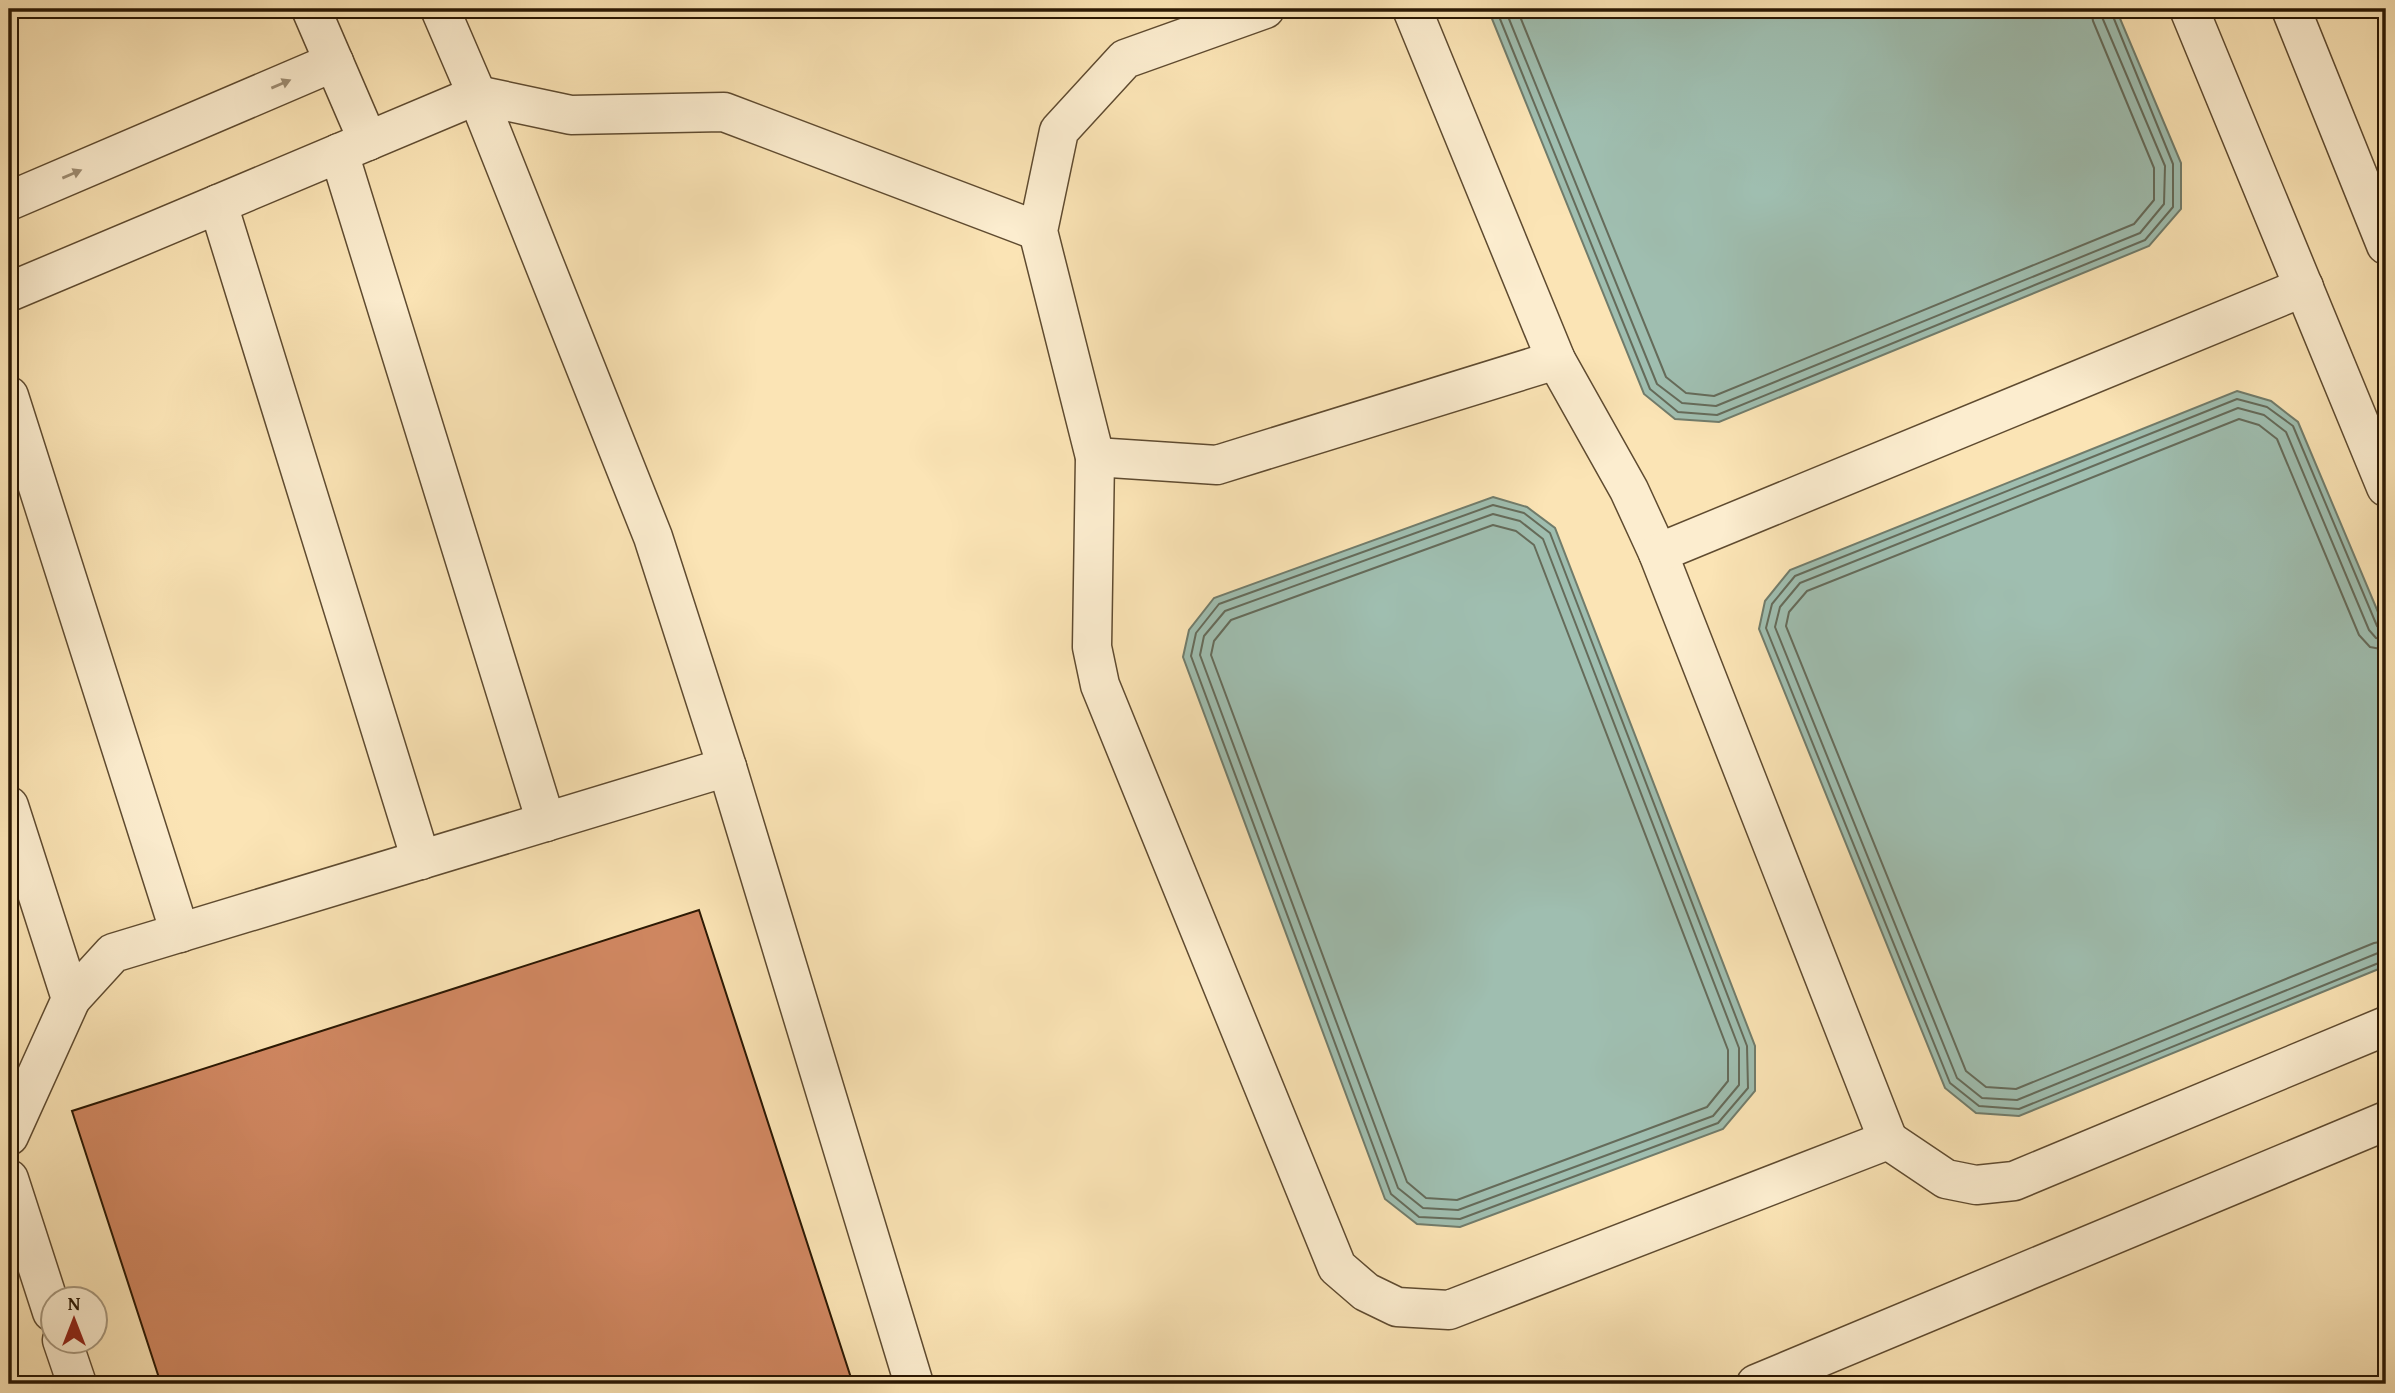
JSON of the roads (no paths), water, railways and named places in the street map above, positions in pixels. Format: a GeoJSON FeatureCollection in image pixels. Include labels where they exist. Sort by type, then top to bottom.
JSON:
{"type":"FeatureCollection","features":[{"type":"Feature","properties":{"kind":"lane"},"geometry":{"type":"LineString","coordinates":[[311,9],[334,62],[354,147],[546,822]]}},
{"type":"Feature","properties":{"kind":"lane"},"geometry":{"type":"LineString","coordinates":[[440,9],[477,95],[653,537],[727,767],[914,1384]]}},
{"type":"Feature","properties":{"kind":"lane"},"geometry":{"type":"LineString","coordinates":[[1265,9],[1125,60],[1059,131],[1038,231],[1095,457],[1092,647],[1100,685],[1337,1267],[1366,1292],[1397,1307],[1450,1310],[1888,1140]]}},
{"type":"Feature","properties":{"kind":"lane"},"geometry":{"type":"LineString","coordinates":[[1412,9],[1556,360],[1629,490],[1658,553],[1888,1140],[1946,1179],[1976,1185],[2014,1181],[2386,1026]]}},
{"type":"Feature","properties":{"kind":"lane"},"geometry":{"type":"LineString","coordinates":[[2189,9],[2386,487]]}},
{"type":"Feature","properties":{"kind":"lane"},"geometry":{"type":"LineString","coordinates":[[2291,9],[2386,244]]}},
{"type":"Feature","properties":{"kind":"lane"},"geometry":{"type":"LineString","coordinates":[[9,201],[334,62]]}},
{"type":"Feature","properties":{"kind":"lane"},"geometry":{"type":"LineString","coordinates":[[9,292],[477,95],[570,116],[724,112],[1038,231]]}},
{"type":"Feature","properties":{"kind":"lane"},"geometry":{"type":"LineString","coordinates":[[218,204],[421,860]]}},
{"type":"Feature","properties":{"kind":"lane"},"geometry":{"type":"LineString","coordinates":[[1658,553],[2304,287]]}},
{"type":"Feature","properties":{"kind":"lane"},"geometry":{"type":"LineString","coordinates":[[1095,457],[1217,464],[1556,360]]}},
{"type":"Feature","properties":{"kind":"lane"},"geometry":{"type":"LineString","coordinates":[[9,396],[180,933]]}},
{"type":"Feature","properties":{"kind":"lane"},"geometry":{"type":"LineString","coordinates":[[9,1136],[71,999],[113,953],[727,767]]}},
{"type":"Feature","properties":{"kind":"lane"},"geometry":{"type":"LineString","coordinates":[[9,806],[71,999]]}},
{"type":"Feature","properties":{"kind":"lane"},"geometry":{"type":"LineString","coordinates":[[1756,1384],[2386,1121]]}},
{"type":"Feature","properties":{"kind":"lane"},"geometry":{"type":"LineString","coordinates":[[9,1178],[43,1284]]}},
{"type":"Feature","properties":{"kind":"lane"},"geometry":{"type":"LineString","coordinates":[[67,1354],[77,1384]]}},
{"type":"Feature","properties":{"kind":"water"},"geometry":{"type":"Polygon","coordinates":[[[1488,9],[2116,9],[2181,163],[2181,209],[2149,246],[1719,422],[1675,419],[1644,394],[1488,9]]]}},
{"type":"Feature","properties":{"kind":"water"},"geometry":{"type":"Polygon","coordinates":[[[2237,391],[2271,401],[2298,422],[2386,631],[2386,966],[2019,1116],[1976,1113],[1945,1088],[1759,629],[1765,601],[1790,570],[2237,391]]]}},
{"type":"Feature","properties":{"kind":"water"},"geometry":{"type":"Polygon","coordinates":[[[1493,497],[1527,507],[1555,528],[1755,1046],[1755,1091],[1723,1129],[1460,1227],[1417,1224],[1385,1199],[1183,657],[1189,630],[1214,598],[1493,497]]]}}]}
